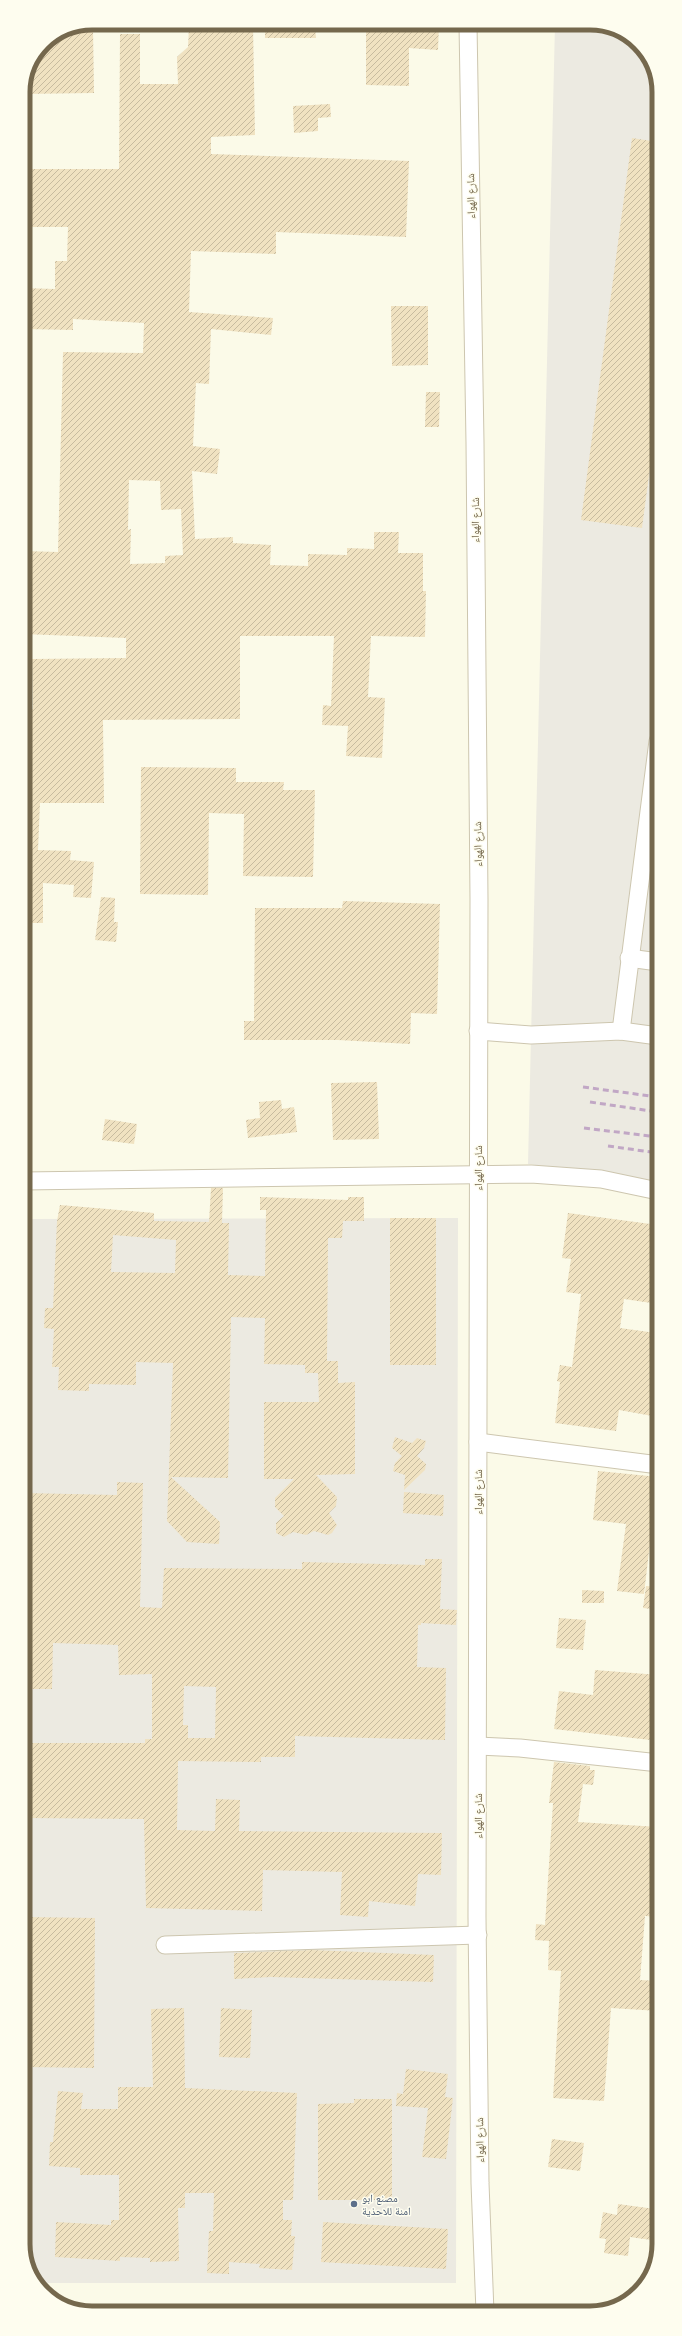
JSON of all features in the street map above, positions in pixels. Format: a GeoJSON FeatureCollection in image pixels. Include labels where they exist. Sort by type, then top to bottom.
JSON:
{"type":"FeatureCollection","features":[{"type":"Feature","properties":{"kind":"street","name":"شارع الهواء"},"geometry":{"type":"LineString","coordinates":[[468,30],[475,450],[478,1031],[471,1175],[478,1442],[478,1935],[480,2183],[485,2306]]}},
{"type":"Feature","properties":{"kind":"street"},"geometry":{"type":"LineString","coordinates":[[621,1031],[629,958],[652,786]]}},
{"type":"Feature","properties":{"kind":"street"},"geometry":{"type":"LineString","coordinates":[[629,958],[652,961]]}},
{"type":"Feature","properties":{"kind":"street"},"geometry":{"type":"LineString","coordinates":[[478,1031],[531,1035],[621,1031],[652,1035]]}},
{"type":"Feature","properties":{"kind":"street"},"geometry":{"type":"LineString","coordinates":[[30,1180],[531,1174],[600,1179],[652,1190]]}},
{"type":"Feature","properties":{"kind":"street"},"geometry":{"type":"LineString","coordinates":[[478,1442],[652,1464]]}},
{"type":"Feature","properties":{"kind":"street"},"geometry":{"type":"LineString","coordinates":[[478,1746],[520,1748],[652,1762]]}},
{"type":"Feature","properties":{"kind":"street"},"geometry":{"type":"LineString","coordinates":[[165,1945],[478,1935]]}},
{"type":"Feature","properties":{"kind":"shaded area"},"geometry":{"type":"Polygon","coordinates":[[[555,30],[594,30],[614,35],[631,45],[644,61],[649,72],[652,92],[652,1180],[528,1164],[555,30]]]}},
{"type":"Feature","properties":{"kind":"shaded area"},"geometry":{"type":"Polygon","coordinates":[[[458,1218],[456,2283],[44,2283],[33,2264],[30,2244],[30,1219],[458,1218]]]}},
{"type":"Feature","properties":{"kind":"building"},"geometry":{"type":"Polygon","coordinates":[[[93,30],[94,93],[30,94],[31,80],[35,68],[40,58],[48,48],[58,40],[68,35],[80,31],[93,30]]]}},
{"type":"Feature","properties":{"kind":"building"},"geometry":{"type":"Polygon","coordinates":[[[189,30],[253,30],[255,135],[211,137],[211,154],[409,161],[406,237],[276,232],[276,254],[191,251],[189,312],[273,318],[271,335],[211,329],[209,384],[196,383],[193,446],[220,449],[217,474],[192,471],[195,539],[233,537],[233,543],[271,545],[270,565],[308,566],[308,554],[347,555],[347,548],[374,549],[374,532],[399,532],[398,553],[423,553],[423,591],[426,591],[425,637],[371,636],[368,697],[385,698],[382,758],[346,756],[348,726],[322,725],[323,705],[331,706],[334,636],[240,636],[240,719],[103,720],[104,803],[40,803],[38,850],[71,851],[70,860],[94,862],[91,898],[73,897],[74,885],[43,883],[43,923],[30,923],[30,709],[33,709],[32,659],[126,658],[126,638],[30,634],[30,551],[58,552],[63,352],[143,353],[144,323],[73,319],[73,330],[30,329],[30,288],[55,289],[55,261],[67,261],[68,227],[30,227],[30,169],[119,169],[120,34],[140,34],[140,84],[178,84],[177,57],[188,47],[189,30]],[[129,480],[128,530],[131,529],[130,564],[165,563],[165,556],[183,555],[181,509],[161,510],[160,481],[129,480]]]}},
{"type":"Feature","properties":{"kind":"building"},"geometry":{"type":"Polygon","coordinates":[[[265,30],[315,30],[316,38],[265,38],[265,30]]]}},
{"type":"Feature","properties":{"kind":"building"},"geometry":{"type":"Polygon","coordinates":[[[366,30],[439,30],[438,50],[409,48],[409,86],[366,85],[366,30]]]}},
{"type":"Feature","properties":{"kind":"building"},"geometry":{"type":"Polygon","coordinates":[[[330,104],[331,117],[318,118],[318,131],[294,133],[293,106],[330,104]]]}},
{"type":"Feature","properties":{"kind":"building"},"geometry":{"type":"Polygon","coordinates":[[[632,138],[652,141],[652,452],[642,528],[581,520],[632,138]]]}},
{"type":"Feature","properties":{"kind":"building"},"geometry":{"type":"Polygon","coordinates":[[[391,306],[428,306],[428,365],[392,366],[391,306]]]}},
{"type":"Feature","properties":{"kind":"building"},"geometry":{"type":"Polygon","coordinates":[[[426,392],[440,392],[439,427],[425,427],[426,392]]]}},
{"type":"Feature","properties":{"kind":"building"},"geometry":{"type":"Polygon","coordinates":[[[141,767],[236,768],[236,782],[284,782],[283,790],[315,790],[313,877],[243,876],[244,814],[209,813],[208,895],[140,894],[141,767]]]}},
{"type":"Feature","properties":{"kind":"building"},"geometry":{"type":"Polygon","coordinates":[[[101,897],[115,898],[114,922],[118,922],[116,942],[95,940],[101,897]]]}},
{"type":"Feature","properties":{"kind":"building"},"geometry":{"type":"Polygon","coordinates":[[[343,901],[440,904],[437,1014],[411,1013],[410,1044],[338,1040],[244,1040],[244,1021],[254,1021],[255,908],[342,908],[343,901]]]}},
{"type":"Feature","properties":{"kind":"building"},"geometry":{"type":"Polygon","coordinates":[[[377,1082],[379,1139],[333,1140],[331,1083],[377,1082]]]}},
{"type":"Feature","properties":{"kind":"building"},"geometry":{"type":"Polygon","coordinates":[[[281,1100],[282,1109],[294,1107],[297,1132],[248,1138],[246,1120],[260,1118],[259,1102],[281,1100]]]}},
{"type":"Feature","properties":{"kind":"building"},"geometry":{"type":"Polygon","coordinates":[[[105,1119],[137,1124],[134,1144],[102,1140],[105,1119]]]}},
{"type":"Feature","properties":{"kind":"building"},"geometry":{"type":"Polygon","coordinates":[[[211,1188],[223,1188],[222,1223],[229,1223],[228,1275],[265,1276],[266,1210],[260,1210],[260,1197],[348,1200],[348,1197],[364,1197],[364,1221],[343,1221],[342,1238],[328,1238],[327,1361],[338,1361],[338,1383],[355,1382],[355,1474],[316,1475],[337,1497],[336,1506],[329,1513],[337,1525],[332,1533],[328,1535],[314,1531],[306,1535],[293,1532],[284,1537],[276,1533],[276,1523],[284,1516],[275,1507],[275,1498],[294,1479],[264,1479],[264,1402],[319,1402],[318,1373],[305,1373],[305,1365],[264,1364],[265,1318],[231,1317],[228,1478],[171,1477],[220,1522],[219,1544],[187,1542],[167,1521],[173,1363],[136,1362],[136,1385],[89,1384],[89,1391],[58,1390],[59,1367],[52,1367],[54,1329],[44,1328],[45,1308],[53,1308],[57,1221],[60,1205],[154,1213],[154,1221],[209,1222],[211,1188]],[[113,1235],[111,1272],[175,1273],[176,1240],[113,1235]]]}},
{"type":"Feature","properties":{"kind":"building"},"geometry":{"type":"Polygon","coordinates":[[[568,1213],[652,1224],[652,1303],[624,1299],[620,1328],[652,1332],[652,1361],[650,1375],[652,1375],[652,1416],[619,1410],[616,1431],[555,1423],[560,1382],[557,1381],[560,1365],[572,1367],[581,1294],[566,1292],[571,1259],[562,1258],[568,1213]]]}},
{"type":"Feature","properties":{"kind":"building"},"geometry":{"type":"Polygon","coordinates":[[[390,1218],[436,1218],[436,1365],[390,1365],[390,1218]]]}},
{"type":"Feature","properties":{"kind":"building"},"geometry":{"type":"Polygon","coordinates":[[[395,1437],[412,1443],[417,1438],[426,1441],[424,1448],[417,1456],[426,1464],[425,1470],[404,1490],[405,1475],[393,1471],[395,1463],[402,1456],[392,1448],[395,1437]]]}},
{"type":"Feature","properties":{"kind":"building"},"geometry":{"type":"Polygon","coordinates":[[[598,1471],[652,1476],[652,1526],[644,1594],[617,1591],[626,1524],[593,1520],[598,1471]]]}},
{"type":"Feature","properties":{"kind":"building"},"geometry":{"type":"Polygon","coordinates":[[[117,1482],[143,1483],[140,1607],[162,1608],[164,1568],[302,1569],[302,1562],[425,1565],[425,1559],[442,1559],[440,1609],[457,1610],[456,1625],[421,1623],[421,1625],[418,1625],[417,1667],[446,1668],[445,1740],[295,1736],[295,1757],[261,1757],[261,1762],[178,1761],[177,1830],[215,1831],[216,1799],[240,1800],[239,1831],[442,1833],[441,1875],[418,1874],[415,1906],[369,1901],[368,1917],[340,1915],[342,1872],[263,1870],[262,1911],[146,1908],[144,1819],[30,1818],[30,1743],[145,1743],[145,1739],[152,1739],[152,1674],[119,1675],[118,1645],[53,1643],[52,1689],[30,1689],[30,1493],[117,1495],[117,1482]],[[184,1686],[183,1725],[188,1725],[188,1738],[215,1738],[216,1687],[184,1686]]]}},
{"type":"Feature","properties":{"kind":"building"},"geometry":{"type":"Polygon","coordinates":[[[404,1492],[444,1495],[443,1516],[403,1513],[404,1492]]]}},
{"type":"Feature","properties":{"kind":"building"},"geometry":{"type":"Polygon","coordinates":[[[646,1586],[652,1586],[652,1609],[643,1608],[646,1586]]]}},
{"type":"Feature","properties":{"kind":"building"},"geometry":{"type":"Polygon","coordinates":[[[582,1590],[604,1591],[604,1603],[582,1603],[582,1590]]]}},
{"type":"Feature","properties":{"kind":"building"},"geometry":{"type":"Polygon","coordinates":[[[559,1618],[586,1620],[583,1650],[556,1648],[559,1618]]]}},
{"type":"Feature","properties":{"kind":"building"},"geometry":{"type":"Polygon","coordinates":[[[595,1670],[652,1674],[652,1740],[554,1729],[559,1691],[593,1695],[595,1670]]]}},
{"type":"Feature","properties":{"kind":"building"},"geometry":{"type":"Polygon","coordinates":[[[554,1762],[590,1766],[590,1770],[595,1770],[593,1785],[583,1784],[578,1822],[652,1827],[652,1916],[645,1916],[640,1980],[652,1981],[652,2011],[611,2008],[604,2101],[553,2098],[561,1971],[548,1970],[549,1941],[535,1940],[536,1924],[545,1925],[553,1803],[549,1803],[554,1762]]]}},
{"type":"Feature","properties":{"kind":"building"},"geometry":{"type":"Polygon","coordinates":[[[30,1917],[95,1918],[94,2068],[30,2067],[30,1917]]]}},
{"type":"Feature","properties":{"kind":"building"},"geometry":{"type":"Polygon","coordinates":[[[312,1950],[434,1955],[433,1982],[271,1977],[234,1979],[234,1953],[312,1950]]]}},
{"type":"Feature","properties":{"kind":"building"},"geometry":{"type":"Polygon","coordinates":[[[184,2008],[185,2088],[297,2093],[293,2200],[283,2200],[283,2220],[292,2220],[291,2236],[295,2236],[292,2270],[259,2268],[260,2264],[229,2262],[229,2274],[207,2273],[209,2231],[213,2231],[214,2193],[185,2193],[185,2208],[178,2208],[179,2261],[150,2262],[150,2258],[120,2257],[120,2261],[55,2257],[56,2222],[111,2225],[111,2220],[119,2220],[119,2175],[80,2175],[80,2168],[49,2166],[50,2142],[53,2142],[58,2091],[83,2093],[81,2109],[118,2109],[118,2087],[153,2087],[151,2009],[184,2008]]]}},
{"type":"Feature","properties":{"kind":"building"},"geometry":{"type":"Polygon","coordinates":[[[221,2008],[252,2010],[250,2058],[219,2057],[221,2008]]]}},
{"type":"Feature","properties":{"kind":"building"},"geometry":{"type":"Polygon","coordinates":[[[406,2069],[448,2074],[445,2097],[453,2098],[446,2159],[422,2157],[428,2108],[396,2106],[397,2093],[403,2094],[406,2069]]]}},
{"type":"Feature","properties":{"kind":"building"},"geometry":{"type":"Polygon","coordinates":[[[354,2099],[392,2099],[392,2200],[318,2200],[318,2104],[354,2103],[354,2099]]]}},
{"type":"Feature","properties":{"kind":"building"},"geometry":{"type":"Polygon","coordinates":[[[552,2139],[584,2143],[580,2171],[548,2167],[552,2139]]]}},
{"type":"Feature","properties":{"kind":"building"},"geometry":{"type":"Polygon","coordinates":[[[618,2204],[652,2209],[651,2240],[630,2237],[628,2256],[604,2253],[606,2239],[599,2238],[603,2212],[617,2215],[618,2204]]]}},
{"type":"Feature","properties":{"kind":"building"},"geometry":{"type":"Polygon","coordinates":[[[323,2222],[448,2229],[446,2269],[321,2262],[323,2222]]]}},
{"type":"Feature","properties":{"kind":"railway"},"geometry":{"type":"LineString","coordinates":[[583,1087],[652,1096]]}},
{"type":"Feature","properties":{"kind":"railway"},"geometry":{"type":"LineString","coordinates":[[590,1102],[652,1111]]}},
{"type":"Feature","properties":{"kind":"railway"},"geometry":{"type":"LineString","coordinates":[[584,1128],[652,1136]]}},
{"type":"Feature","properties":{"kind":"railway"},"geometry":{"type":"LineString","coordinates":[[608,1146],[652,1152]]}},
{"type":"Feature","properties":{"kind":"place","name":"مصنع ابو امنة للاحذية"},"geometry":{"type":"Point","coordinates":[354,2204]}}]}
